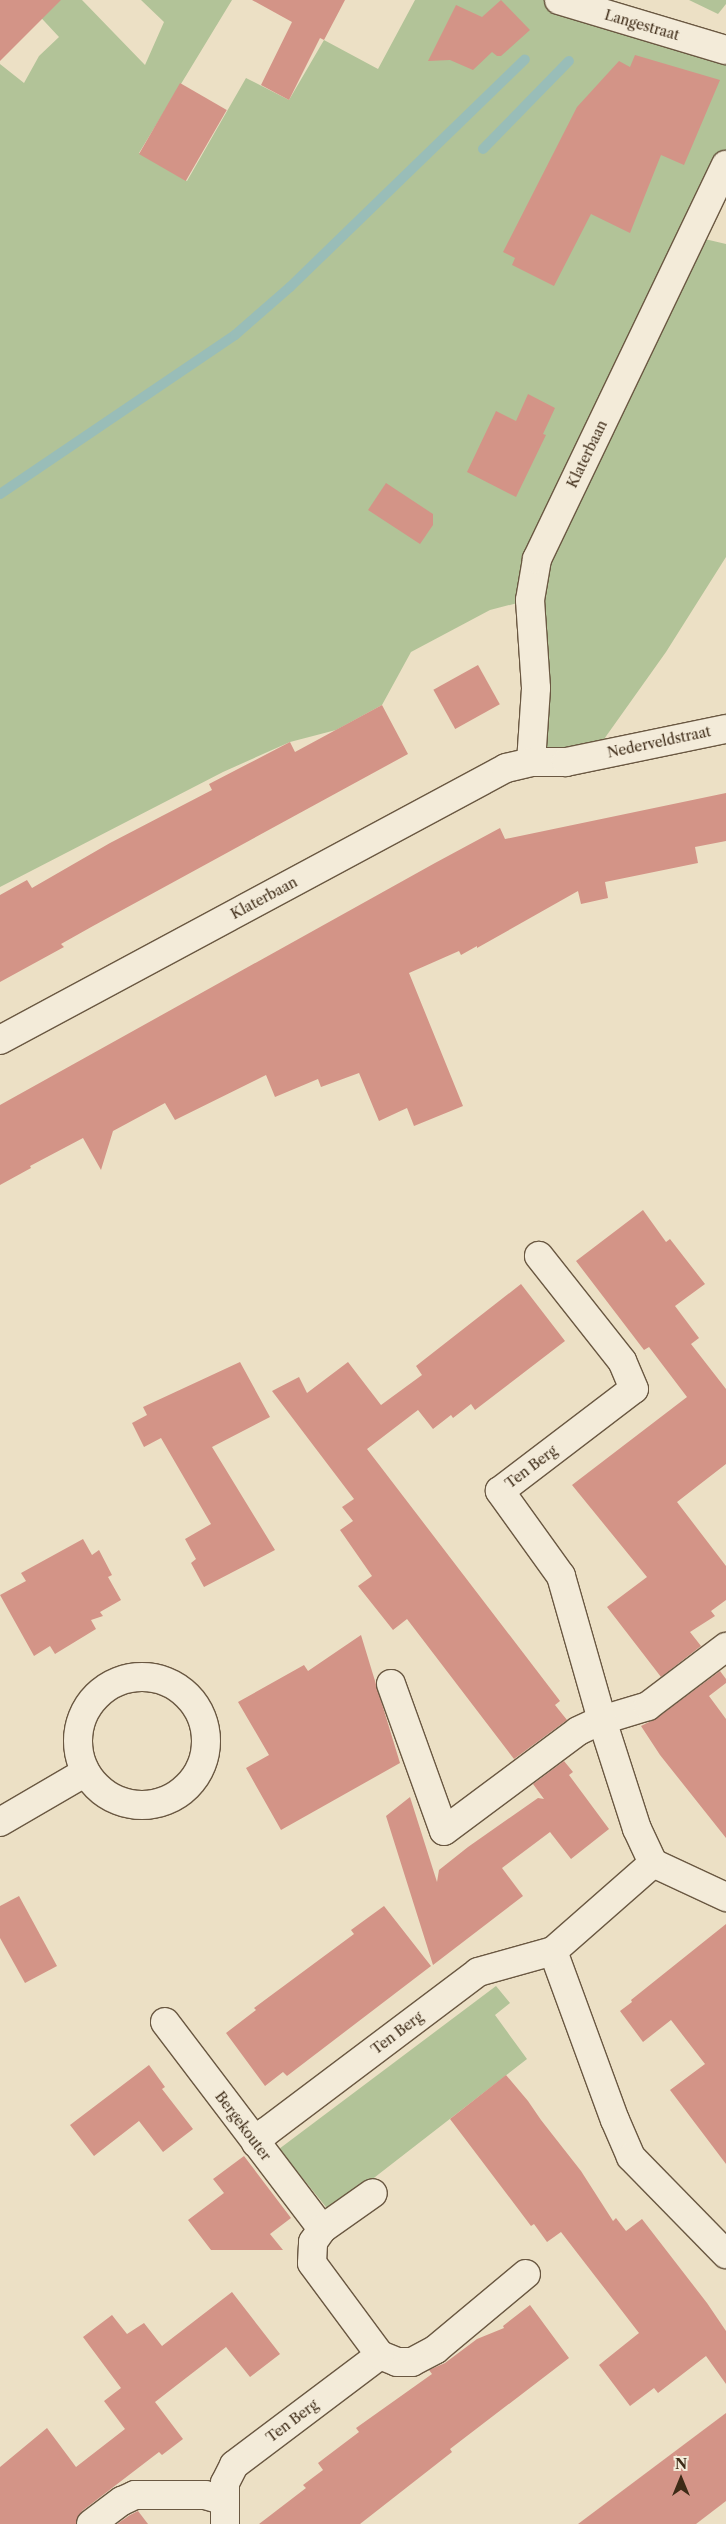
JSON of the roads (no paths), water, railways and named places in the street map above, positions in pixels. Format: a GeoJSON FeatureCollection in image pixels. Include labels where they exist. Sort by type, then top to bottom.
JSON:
{"type":"FeatureCollection","features":[{"type":"Feature","properties":{"kind":"street","name":"Langestraat"},"geometry":{"type":"LineString","coordinates":[[559,0],[726,50]]}},
{"type":"Feature","properties":{"kind":"street","name":"Klaterbaan"},"geometry":{"type":"LineString","coordinates":[[531,762],[536,688],[530,600],[537,559],[726,165]]}},
{"type":"Feature","properties":{"kind":"street","name":"Nederveldstraat"},"geometry":{"type":"LineString","coordinates":[[592,756],[726,729]]}},
{"type":"Feature","properties":{"kind":"street","name":"Klaterbaan"},"geometry":{"type":"LineString","coordinates":[[0,1040],[506,768],[531,762],[566,762],[592,756]]}},
{"type":"Feature","properties":{"kind":"street","name":"Ten Berg"},"geometry":{"type":"LineString","coordinates":[[256,2143],[266,2132],[478,1972],[553,1951],[653,1863],[637,1829],[602,1720],[560,1576],[500,1490],[634,1389],[622,1362],[539,1256]]}},
{"type":"Feature","properties":{"kind":"street"},"geometry":{"type":"LineString","coordinates":[[391,1684],[444,1831],[578,1731],[602,1720],[648,1706],[726,1647]]}},
{"type":"Feature","properties":{"kind":"street"},"geometry":{"type":"LineString","coordinates":[[140,1676],[162,1679],[180,1688],[196,1705],[204,1723],[206,1745],[200,1770],[186,1788],[169,1799],[147,1804],[125,1802],[111,1797],[94,1783],[86,1772],[78,1750],[79,1728],[92,1700],[110,1685],[140,1676]]}},
{"type":"Feature","properties":{"kind":"street"},"geometry":{"type":"LineString","coordinates":[[0,1822],[86,1772]]}},
{"type":"Feature","properties":{"kind":"street"},"geometry":{"type":"LineString","coordinates":[[653,1863],[726,1897]]}},
{"type":"Feature","properties":{"kind":"street"},"geometry":{"type":"LineString","coordinates":[[553,1951],[615,2120],[632,2157],[726,2254]]}},
{"type":"Feature","properties":{"kind":"street","name":"Bergekouter"},"geometry":{"type":"LineString","coordinates":[[165,2022],[322,2229]]}},
{"type":"Feature","properties":{"kind":"street"},"geometry":{"type":"LineString","coordinates":[[372,2193],[322,2229],[312,2242],[312,2263],[380,2355],[397,2362],[412,2362],[428,2353],[526,2274]]}},
{"type":"Feature","properties":{"kind":"street","name":"Ten Berg"},"geometry":{"type":"LineString","coordinates":[[224,2512],[225,2483],[234,2465],[380,2355]]}},
{"type":"Feature","properties":{"kind":"street","name":"Ten Berg"},"geometry":{"type":"LineString","coordinates":[[91,2524],[122,2500],[135,2495],[205,2495],[224,2512]]}},
{"type":"Feature","properties":{"kind":"waterway"},"geometry":{"type":"LineString","coordinates":[[0,494],[235,335],[290,287],[525,59]]}},
{"type":"Feature","properties":{"kind":"waterway"},"geometry":{"type":"LineString","coordinates":[[483,149],[569,61]]}}]}
